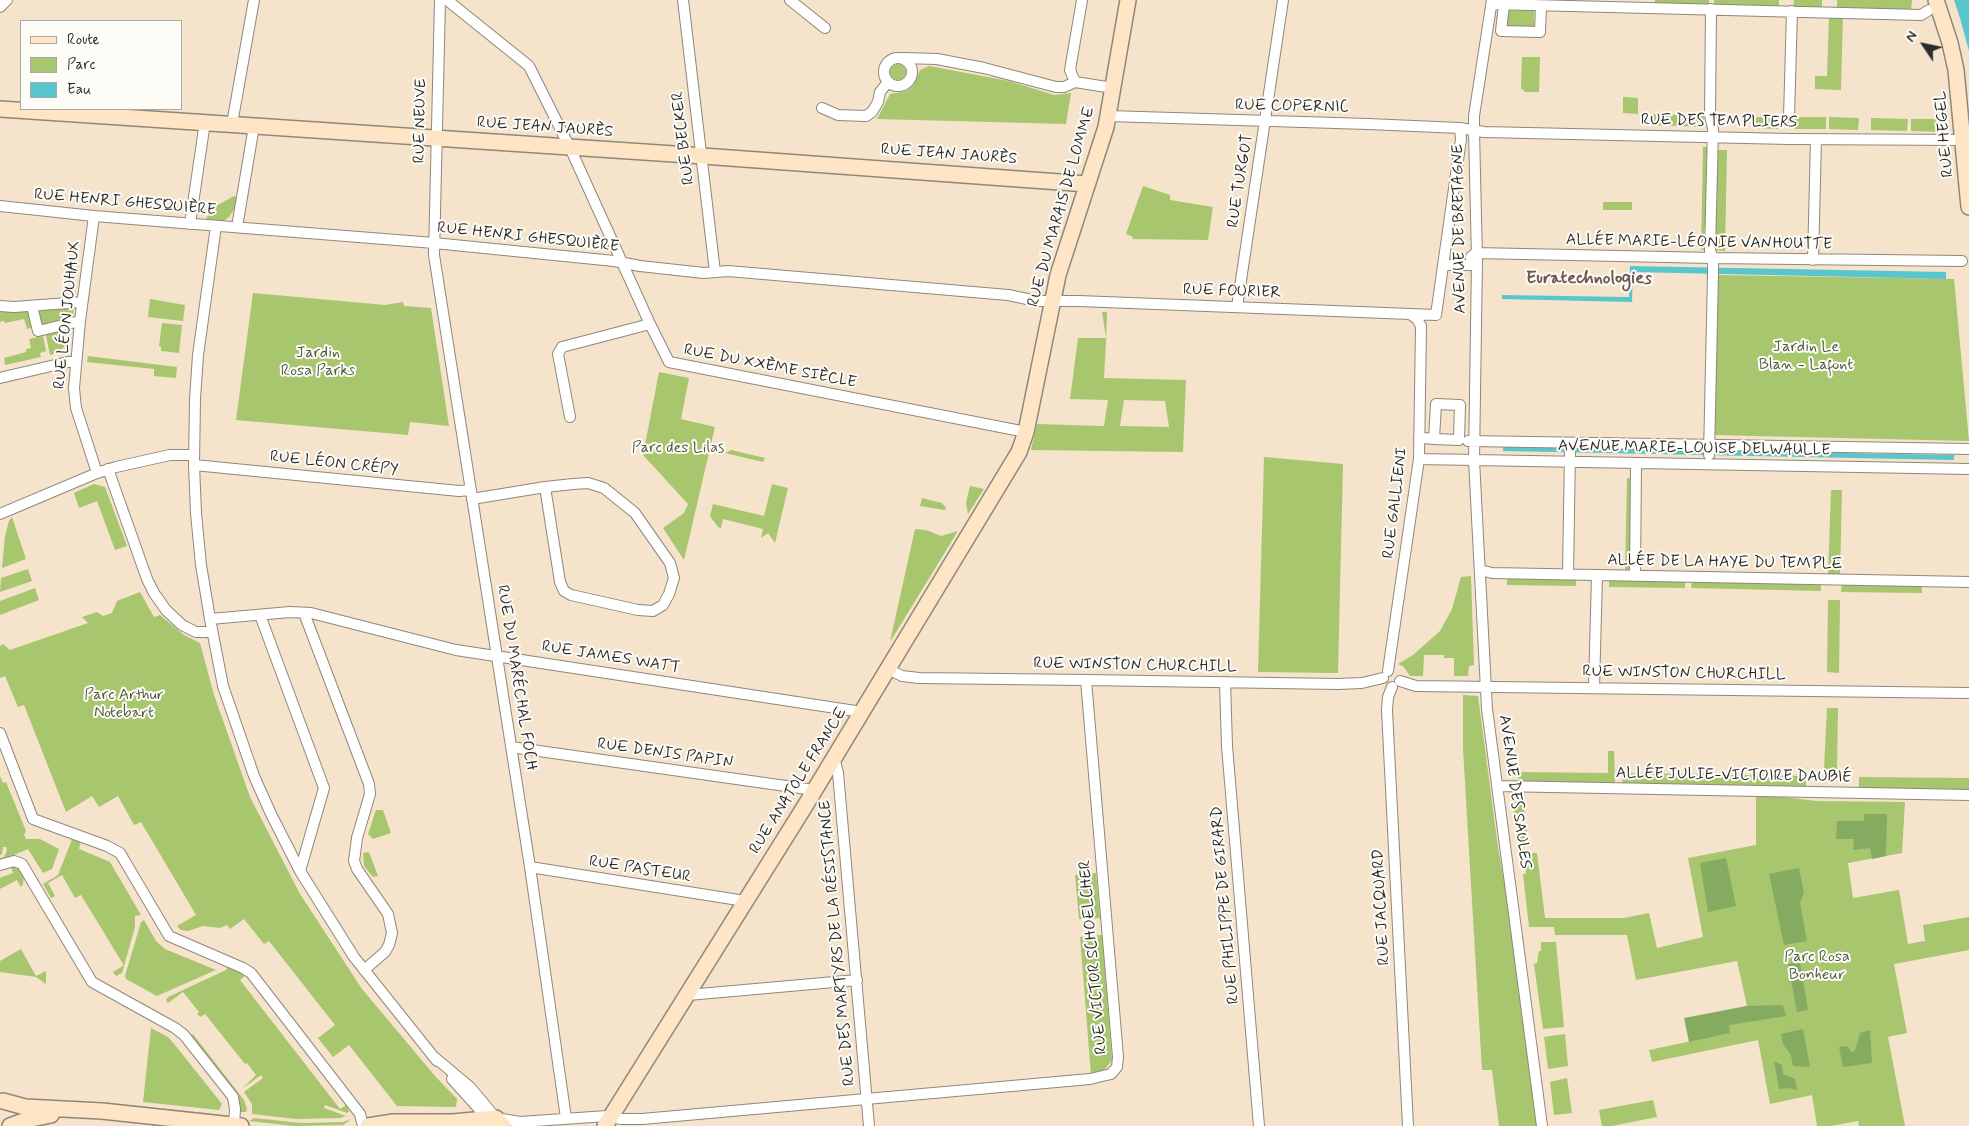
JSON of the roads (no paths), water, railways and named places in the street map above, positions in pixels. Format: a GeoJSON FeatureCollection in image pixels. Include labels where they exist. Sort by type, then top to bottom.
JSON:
{"type":"FeatureCollection","features":[{"type":"Feature","properties":{"kind":"street"},"geometry":{"type":"LineString","coordinates":[[0,6],[7,0]]}},
{"type":"Feature","properties":{"kind":"street"},"geometry":{"type":"LineString","coordinates":[[232,124],[254,0]]}},
{"type":"Feature","properties":{"kind":"street","name":"RUE NEUVE"},"geometry":{"type":"LineString","coordinates":[[434,244],[440,0]]}},
{"type":"Feature","properties":{"kind":"street","name":"RUE DU XXÈME SIÈCLE"},"geometry":{"type":"LineString","coordinates":[[448,0],[529,66],[569,147],[666,359],[674,364],[1026,432]]}},
{"type":"Feature","properties":{"kind":"street","name":"RUE BECKER"},"geometry":{"type":"LineString","coordinates":[[683,0],[715,272]]}},
{"type":"Feature","properties":{"kind":"street"},"geometry":{"type":"LineString","coordinates":[[790,0],[825,28]]}},
{"type":"Feature","properties":{"kind":"street"},"geometry":{"type":"LineString","coordinates":[[1075,82],[1070,70],[1082,0]]}},
{"type":"Feature","properties":{"kind":"street","name":"RUE DU MARAIS DE LOMME"},"geometry":{"type":"LineString","coordinates":[[1019,452],[1026,432],[1052,302],[1066,248],[1108,116],[1128,0]]}},
{"type":"Feature","properties":{"kind":"street","name":"RUE TURGOT"},"geometry":{"type":"LineString","coordinates":[[1236,307],[1283,0]]}},
{"type":"Feature","properties":{"kind":"street"},"geometry":{"type":"LineString","coordinates":[[1492,2],[1541,6],[1650,4],[1711,9],[1921,15],[1932,5]]}},
{"type":"Feature","properties":{"kind":"street","name":"AVENUE DE BRETAGNE"},"geometry":{"type":"LineString","coordinates":[[1474,460],[1470,441],[1476,253],[1474,116],[1492,2]]}},
{"type":"Feature","properties":{"kind":"street"},"geometry":{"type":"LineString","coordinates":[[1504,4],[1500,31],[1540,32],[1541,6]]}},
{"type":"Feature","properties":{"kind":"street","name":"RUE HEGEL"},"geometry":{"type":"LineString","coordinates":[[1932,5],[1955,62],[1964,140],[1969,208]]}},
{"type":"Feature","properties":{"kind":"street"},"geometry":{"type":"LineString","coordinates":[[1709,450],[1713,267],[1710,251],[1713,138],[1710,115],[1711,9]]}},
{"type":"Feature","properties":{"kind":"street"},"geometry":{"type":"LineString","coordinates":[[1789,117],[1792,11]]}},
{"type":"Feature","properties":{"kind":"street"},"geometry":{"type":"LineString","coordinates":[[903,58],[912,68],[911,78],[901,86],[891,85],[883,73],[886,64],[894,58],[903,58],[937,59],[975,66],[1056,87],[1064,87],[1075,82],[1113,88]]}},
{"type":"Feature","properties":{"kind":"street"},"geometry":{"type":"LineString","coordinates":[[822,108],[838,115],[866,116],[872,112],[878,102],[880,92],[888,82]]}},
{"type":"Feature","properties":{"kind":"street","name":"RUE JEAN JAURÈS"},"geometry":{"type":"LineString","coordinates":[[0,109],[1087,184]]}},
{"type":"Feature","properties":{"kind":"street","name":"RUE COPERNIC"},"geometry":{"type":"LineString","coordinates":[[1108,116],[1460,128],[1474,131]]}},
{"type":"Feature","properties":{"kind":"street"},"geometry":{"type":"LineString","coordinates":[[190,224],[205,122]]}},
{"type":"Feature","properties":{"kind":"street"},"geometry":{"type":"LineString","coordinates":[[237,227],[254,126]]}},
{"type":"Feature","properties":{"kind":"street","name":"AVENUE DE BRETAGNE"},"geometry":{"type":"LineString","coordinates":[[1410,314],[1436,314],[1461,139],[1460,128]]}},
{"type":"Feature","properties":{"kind":"street","name":"RUE DES TEMPLIERS"},"geometry":{"type":"LineString","coordinates":[[1474,131],[1713,138],[1964,140]]}},
{"type":"Feature","properties":{"kind":"street"},"geometry":{"type":"LineString","coordinates":[[1813,260],[1816,139]]}},
{"type":"Feature","properties":{"kind":"street","name":"RUE HENRI GHESQUIÈRE"},"geometry":{"type":"LineString","coordinates":[[0,206],[94,216],[434,244],[622,262],[640,266],[704,273],[728,271],[989,294],[1052,302]]}},
{"type":"Feature","properties":{"kind":"street","name":"RUE LÉON JOUHAUX"},"geometry":{"type":"LineString","coordinates":[[94,216],[76,362],[76,408],[97,473]]}},
{"type":"Feature","properties":{"kind":"street"},"geometry":{"type":"LineString","coordinates":[[216,226],[198,355],[194,399],[194,460],[196,525],[212,632],[223,686],[241,740],[267,805],[300,871],[333,926],[364,970],[433,1056],[470,1087],[496,1122]]}},
{"type":"Feature","properties":{"kind":"street","name":"RUE DU MARÉCHAL FOCH"},"geometry":{"type":"LineString","coordinates":[[434,244],[434,255],[530,867],[566,1118]]}},
{"type":"Feature","properties":{"kind":"street"},"geometry":{"type":"LineString","coordinates":[[1444,265],[1471,265],[1472,257],[1476,253]]}},
{"type":"Feature","properties":{"kind":"street","name":"ALLÉE MARIE-LÉONIE VANHOUTTE"},"geometry":{"type":"LineString","coordinates":[[1476,253],[1713,267],[1813,260],[1962,261]]}},
{"type":"Feature","properties":{"kind":"street","name":"RUE FOURIER"},"geometry":{"type":"LineString","coordinates":[[1052,302],[1079,301],[1410,314]]}},
{"type":"Feature","properties":{"kind":"street"},"geometry":{"type":"LineString","coordinates":[[0,306],[32,306],[82,302]]}},
{"type":"Feature","properties":{"kind":"street"},"geometry":{"type":"LineString","coordinates":[[32,306],[38,331],[80,321]]}},
{"type":"Feature","properties":{"kind":"street","name":"RUE GALLIENI"},"geometry":{"type":"LineString","coordinates":[[1385,674],[1419,459],[1421,326],[1418,319],[1410,314]]}},
{"type":"Feature","properties":{"kind":"street"},"geometry":{"type":"LineString","coordinates":[[570,417],[558,354],[562,347],[650,324]]}},
{"type":"Feature","properties":{"kind":"street"},"geometry":{"type":"LineString","coordinates":[[0,378],[68,362],[76,362]]}},
{"type":"Feature","properties":{"kind":"street"},"geometry":{"type":"LineString","coordinates":[[1419,438],[1434,439]]}},
{"type":"Feature","properties":{"kind":"street","name":"AVENUE MARIE-LOUISE DELWAULLE"},"geometry":{"type":"LineString","coordinates":[[1470,441],[1709,450],[1969,449]]}},
{"type":"Feature","properties":{"kind":"street","name":"RUE ANATOLE FRANCE"},"geometry":{"type":"LineString","coordinates":[[608,1121],[862,712],[1019,452]]}},
{"type":"Feature","properties":{"kind":"street","name":"RUE LÉON CRÉPY"},"geometry":{"type":"LineString","coordinates":[[0,514],[108,469],[170,455],[194,460],[462,491],[471,495],[545,487],[588,483],[604,488],[636,513],[670,563],[674,578],[663,605],[653,611],[638,610],[571,595],[564,591],[560,582],[545,487]]}},
{"type":"Feature","properties":{"kind":"street"},"geometry":{"type":"LineString","coordinates":[[1568,574],[1570,457]]}},
{"type":"Feature","properties":{"kind":"street","name":"AVENUE MARIE-LOUISE DELWAULLE"},"geometry":{"type":"LineString","coordinates":[[1419,459],[1474,460],[1570,457],[1636,463],[1969,469]]}},
{"type":"Feature","properties":{"kind":"street","name":"AVENUE DES SAULES"},"geometry":{"type":"LineString","coordinates":[[1474,460],[1485,686],[1542,1126]]}},
{"type":"Feature","properties":{"kind":"street"},"geometry":{"type":"LineString","coordinates":[[1635,576],[1636,463]]}},
{"type":"Feature","properties":{"kind":"street"},"geometry":{"type":"LineString","coordinates":[[108,469],[147,579],[154,593],[166,610],[182,625],[199,633],[212,632]]}},
{"type":"Feature","properties":{"kind":"street","name":"ALLÉE DE LA HAYE DU TEMPLE"},"geometry":{"type":"LineString","coordinates":[[1480,570],[1492,573],[1969,582]]}},
{"type":"Feature","properties":{"kind":"street"},"geometry":{"type":"LineString","coordinates":[[1594,688],[1597,575]]}},
{"type":"Feature","properties":{"kind":"street"},"geometry":{"type":"LineString","coordinates":[[304,613],[369,784],[370,794],[357,838],[354,861],[361,876],[388,914],[392,933],[385,952],[364,970]]}},
{"type":"Feature","properties":{"kind":"street","name":"RUE JAMES WATT"},"geometry":{"type":"LineString","coordinates":[[210,619],[304,613],[456,650],[862,712]]}},
{"type":"Feature","properties":{"kind":"street"},"geometry":{"type":"LineString","coordinates":[[260,615],[324,788],[300,871]]}},
{"type":"Feature","properties":{"kind":"street","name":"RUE WINSTON CHURCHILL"},"geometry":{"type":"LineString","coordinates":[[888,669],[902,676],[919,678],[1344,684],[1362,683],[1385,674]]}},
{"type":"Feature","properties":{"kind":"street"},"geometry":{"type":"LineString","coordinates":[[1393,670],[1398,673],[1396,684],[1384,683],[1385,674],[1393,670]]}},
{"type":"Feature","properties":{"kind":"street","name":"RUE VICTOR SCHOELCHER"},"geometry":{"type":"LineString","coordinates":[[866,1099],[1103,1077],[1111,1074],[1117,1067],[1118,1057],[1086,680]]}},
{"type":"Feature","properties":{"kind":"street","name":"RUE PHILIPPE DE GIRARD"},"geometry":{"type":"LineString","coordinates":[[1225,682],[1228,756],[1259,1126]]}},
{"type":"Feature","properties":{"kind":"street","name":"RUE WINSTON CHURCHILL"},"geometry":{"type":"LineString","coordinates":[[1396,684],[1416,686],[1969,693]]}},
{"type":"Feature","properties":{"kind":"street","name":"RUE JACQUARD"},"geometry":{"type":"LineString","coordinates":[[1396,684],[1388,697],[1387,710],[1408,1126]]}},
{"type":"Feature","properties":{"kind":"street"},"geometry":{"type":"LineString","coordinates":[[0,733],[33,819],[107,846],[120,853],[169,936],[246,969],[251,973],[360,1114],[363,1126]]}},
{"type":"Feature","properties":{"kind":"street","name":"RUE DENIS PAPIN"},"geometry":{"type":"LineString","coordinates":[[511,747],[814,790]]}},
{"type":"Feature","properties":{"kind":"street","name":"RUE DES MARTYRS DE LA RÉSISTANCE"},"geometry":{"type":"LineString","coordinates":[[834,757],[838,772],[869,1126]]}},
{"type":"Feature","properties":{"kind":"street","name":"ALLÉE JULIE-VICTOIRE DAUBIÉ"},"geometry":{"type":"LineString","coordinates":[[1498,786],[1969,795]]}},
{"type":"Feature","properties":{"kind":"street"},"geometry":{"type":"LineString","coordinates":[[0,865],[14,861],[22,864],[92,982],[184,1035],[232,1097],[237,1126],[102,1111],[25,1107],[2,1100]]}},
{"type":"Feature","properties":{"kind":"street","name":"RUE PASTEUR"},"geometry":{"type":"LineString","coordinates":[[530,867],[745,901]]}},
{"type":"Feature","properties":{"kind":"street"},"geometry":{"type":"LineString","coordinates":[[688,995],[856,980]]}},
{"type":"Feature","properties":{"kind":"street"},"geometry":{"type":"LineString","coordinates":[[368,1126],[393,1122],[496,1122],[518,1124],[566,1118],[608,1121],[866,1099]]}},
{"type":"Feature","properties":{"kind":"street"},"geometry":{"type":"LineString","coordinates":[[2,1100],[9,1114],[9,1126],[33,1118],[77,1110]]}},
{"type":"Feature","properties":{"kind":"water"},"geometry":{"type":"Polygon","coordinates":[[[1954,0],[1969,0],[1969,51],[1960,18],[1954,0]]]}},
{"type":"Feature","properties":{"kind":"water"},"geometry":{"type":"Polygon","coordinates":[[[1630,266],[1946,272],[1946,279],[1633,272],[1632,302],[1502,299],[1502,295],[1629,297],[1630,266]]]}},
{"type":"Feature","properties":{"kind":"water"},"geometry":{"type":"Polygon","coordinates":[[[1503,447],[1954,455],[1954,460],[1503,451],[1503,447]]]}},
{"type":"Feature","properties":{"kind":"district","name":"Euratechnologies"},"geometry":{"type":"Point","coordinates":[1589,279]}},
{"type":"Feature","properties":{"kind":"park label","name":"Jardin Le Blan - Lafont"},"geometry":{"type":"Point","coordinates":[1806,357]}},
{"type":"Feature","properties":{"kind":"park label","name":"Jardin Rosa Parks"},"geometry":{"type":"Point","coordinates":[318,363]}},
{"type":"Feature","properties":{"kind":"park label","name":"Parc des Lilas"},"geometry":{"type":"Point","coordinates":[678,449]}},
{"type":"Feature","properties":{"kind":"park label","name":"Parc Arthur Notebart"},"geometry":{"type":"Point","coordinates":[124,705]}},
{"type":"Feature","properties":{"kind":"park label","name":"Parc Rosa Bonheur"},"geometry":{"type":"Point","coordinates":[1817,967]}}]}
